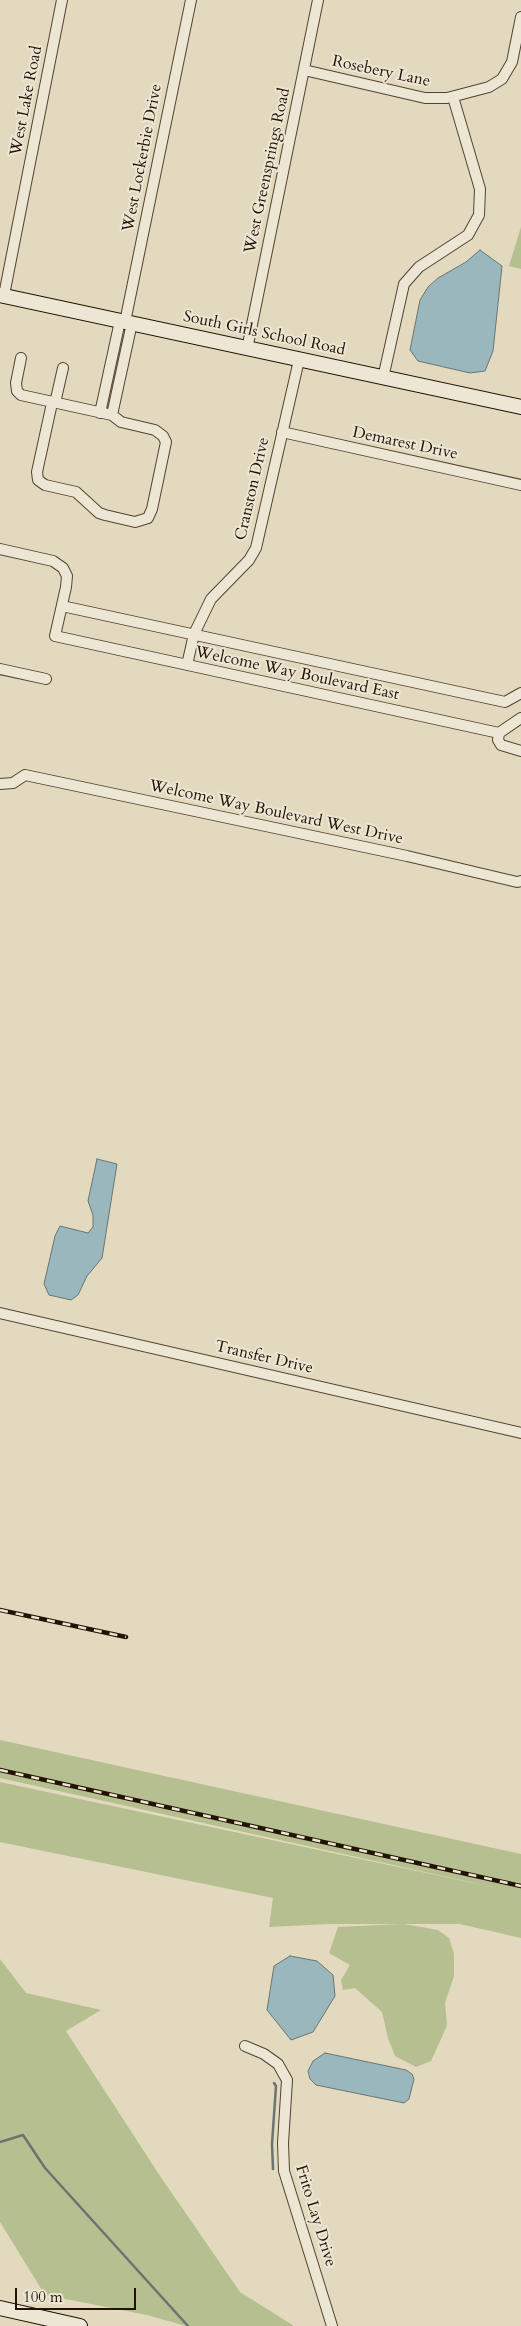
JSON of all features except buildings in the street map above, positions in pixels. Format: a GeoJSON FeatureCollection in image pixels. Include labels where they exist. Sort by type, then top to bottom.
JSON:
{"type":"FeatureCollection","features":[{"type":"Feature","properties":{"kind":"main road","name":"South Girls School Road"},"geometry":{"type":"LineString","coordinates":[[2,295],[521,407]]}},
{"type":"Feature","properties":{"kind":"main road"},"geometry":{"type":"LineString","coordinates":[[0,2308],[80,2326]]}},
{"type":"Feature","properties":{"kind":"street","name":"West Lake Road"},"geometry":{"type":"LineString","coordinates":[[2,295],[62,0]]}},
{"type":"Feature","properties":{"kind":"street","name":"West Lockerbie Drive"},"geometry":{"type":"LineString","coordinates":[[126,322],[190,0]]}},
{"type":"Feature","properties":{"kind":"street","name":"West Greensprings Road"},"geometry":{"type":"LineString","coordinates":[[247,349],[318,0]]}},
{"type":"Feature","properties":{"kind":"street","name":"Rosebery Lane"},"geometry":{"type":"LineString","coordinates":[[304,70],[425,98],[452,97],[489,87],[504,76],[512,62],[521,16]]}},
{"type":"Feature","properties":{"kind":"street"},"geometry":{"type":"LineString","coordinates":[[383,378],[404,284],[416,270],[468,235],[479,215],[480,189],[452,97]]}},
{"type":"Feature","properties":{"kind":"street"},"geometry":{"type":"LineString","coordinates":[[100,413],[126,322]]}},
{"type":"Feature","properties":{"kind":"street"},"geometry":{"type":"LineString","coordinates":[[112,415],[126,322]]}},
{"type":"Feature","properties":{"kind":"street"},"geometry":{"type":"LineString","coordinates":[[21,358],[16,383],[17,391],[21,395],[54,403],[112,415],[121,422],[155,430],[166,442],[152,509],[148,518],[135,522],[99,513],[76,492],[45,485],[38,480],[37,472],[54,403],[63,368]]}},
{"type":"Feature","properties":{"kind":"street","name":"Cranston Drive"},"geometry":{"type":"LineString","coordinates":[[187,665],[194,634],[210,599],[249,560],[256,548],[299,360]]}},
{"type":"Feature","properties":{"kind":"street","name":"Demarest Drive"},"geometry":{"type":"LineString","coordinates":[[282,432],[521,485]]}},
{"type":"Feature","properties":{"kind":"street"},"geometry":{"type":"LineString","coordinates":[[0,549],[56,562],[66,574],[66,587],[62,606],[505,702],[521,694]]}},
{"type":"Feature","properties":{"kind":"street","name":"Welcome Way Boulevard East"},"geometry":{"type":"LineString","coordinates":[[62,606],[55,636],[499,734]]}},
{"type":"Feature","properties":{"kind":"street"},"geometry":{"type":"LineString","coordinates":[[0,669],[46,679]]}},
{"type":"Feature","properties":{"kind":"street"},"geometry":{"type":"LineString","coordinates":[[521,718],[499,734],[498,740],[501,745],[521,751]]}},
{"type":"Feature","properties":{"kind":"street","name":"Welcome Way Boulevard West Drive"},"geometry":{"type":"LineString","coordinates":[[0,784],[13,783],[25,775],[407,856],[517,882],[521,881]]}},
{"type":"Feature","properties":{"kind":"street","name":"Transfer Drive"},"geometry":{"type":"LineString","coordinates":[[0,1313],[521,1433]]}},
{"type":"Feature","properties":{"kind":"street","name":"Frito Lay Drive"},"geometry":{"type":"LineString","coordinates":[[245,2046],[264,2054],[278,2064],[287,2080],[283,2143],[284,2171],[332,2326]]}},
{"type":"Feature","properties":{"kind":"green space"},"geometry":{"type":"Polygon","coordinates":[[[521,227],[521,269],[509,266],[521,227]]]}},
{"type":"Feature","properties":{"kind":"green space"},"geometry":{"type":"Polygon","coordinates":[[[0,1740],[521,1854],[521,1938],[460,1924],[404,1924],[438,1930],[449,1938],[454,1954],[454,1976],[445,2003],[447,2026],[431,2061],[416,2067],[395,2056],[388,2038],[382,2012],[355,1988],[343,1990],[341,1980],[350,1965],[329,1953],[338,1927],[402,1924],[328,1924],[269,1927],[273,1898],[0,1842],[0,1782],[506,1890],[0,1778],[0,1740]]]}},
{"type":"Feature","properties":{"kind":"green space"},"geometry":{"type":"Polygon","coordinates":[[[0,1959],[26,1993],[101,2010],[66,2031],[158,2173],[240,2292],[294,2326],[186,2326],[147,2315],[45,2295],[0,2222],[0,1959]]]}},
{"type":"Feature","properties":{"kind":"water"},"geometry":{"type":"Polygon","coordinates":[[[480,250],[502,266],[493,351],[485,371],[470,373],[418,361],[410,350],[420,300],[428,287],[438,278],[466,262],[480,250]]]}},
{"type":"Feature","properties":{"kind":"water"},"geometry":{"type":"Polygon","coordinates":[[[97,1159],[117,1164],[102,1258],[87,1276],[78,1295],[71,1300],[49,1295],[44,1284],[55,1236],[60,1226],[88,1233],[93,1227],[93,1215],[88,1201],[97,1159]]]}},
{"type":"Feature","properties":{"kind":"water"},"geometry":{"type":"Polygon","coordinates":[[[290,1956],[317,1961],[333,1975],[335,1996],[313,2032],[291,2040],[267,2010],[274,1966],[290,1956]]]}},
{"type":"Feature","properties":{"kind":"water"},"geometry":{"type":"Polygon","coordinates":[[[325,2053],[406,2070],[412,2074],[414,2079],[409,2099],[404,2103],[316,2085],[310,2079],[308,2071],[313,2061],[325,2053]]]}},
{"type":"Feature","properties":{"kind":"waterway"},"geometry":{"type":"LineString","coordinates":[[273,2169],[272,2144],[276,2086],[274,2083]]}},
{"type":"Feature","properties":{"kind":"waterway"},"geometry":{"type":"LineString","coordinates":[[0,2142],[23,2135],[45,2168],[188,2326]]}},
{"type":"Feature","properties":{"kind":"railway"},"geometry":{"type":"LineString","coordinates":[[0,1610],[126,1637]]}},
{"type":"Feature","properties":{"kind":"railway"},"geometry":{"type":"LineString","coordinates":[[0,1770],[521,1886]]}}]}
